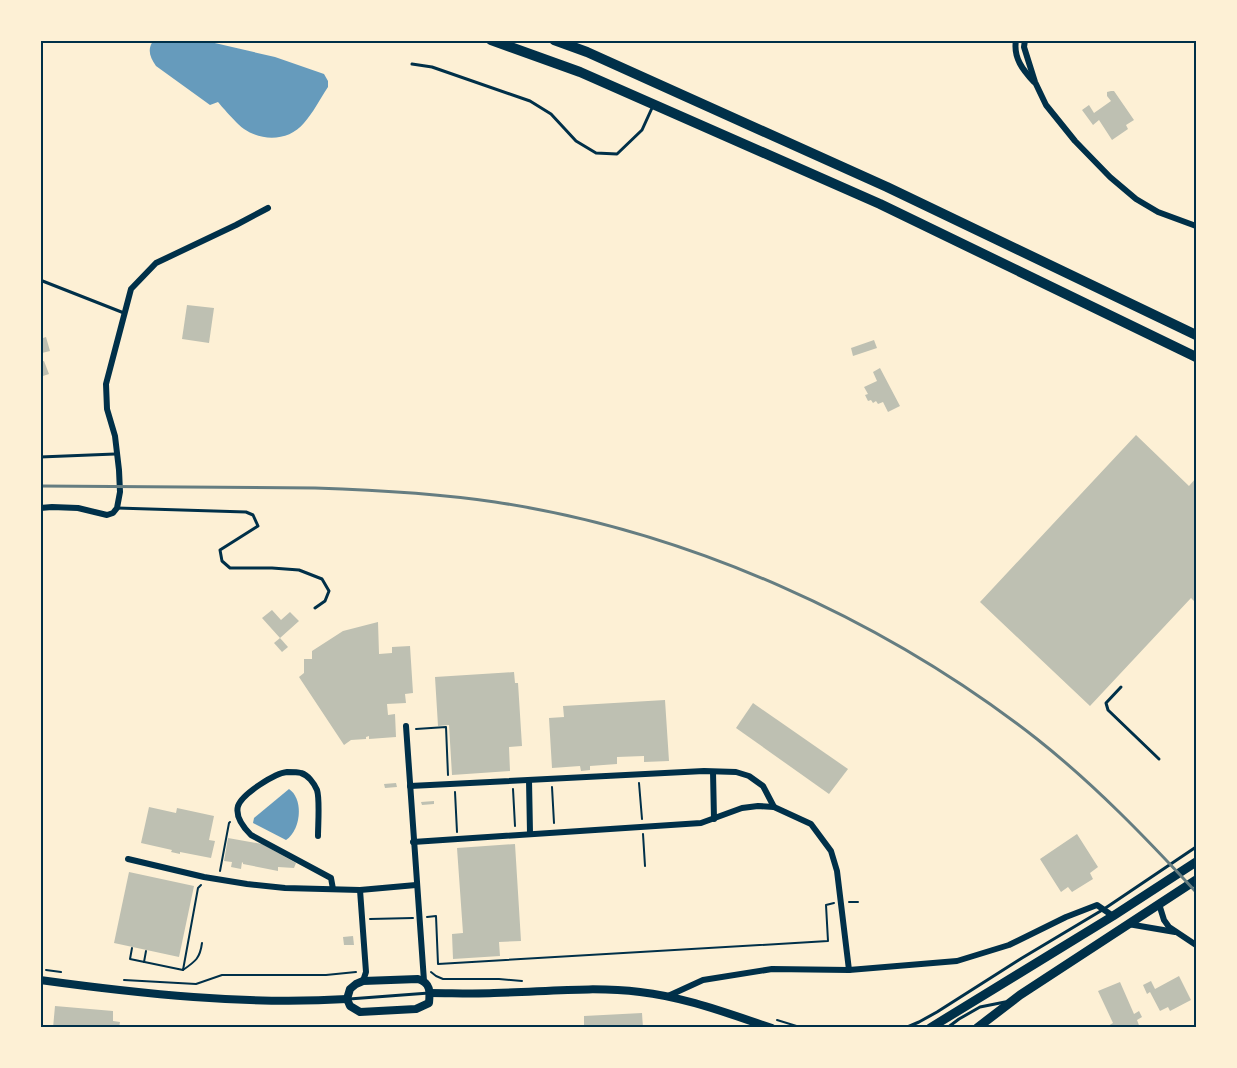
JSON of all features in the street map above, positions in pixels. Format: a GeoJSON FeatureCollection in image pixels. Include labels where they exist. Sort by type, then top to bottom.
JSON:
{"type":"FeatureCollection","features":[{"type":"Feature","properties":{"kind":"highway"},"geometry":{"type":"LineString","coordinates":[[491,40],[580,72],[880,204],[1197,357]]}},
{"type":"Feature","properties":{"kind":"highway"},"geometry":{"type":"LineString","coordinates":[[554,40],[587,52],[887,187],[1197,335]]}},
{"type":"Feature","properties":{"kind":"main road"},"geometry":{"type":"LineString","coordinates":[[930,1028],[1113,916],[1196,862]]}},
{"type":"Feature","properties":{"kind":"main road"},"geometry":{"type":"LineString","coordinates":[[977,1028],[1012,1001],[1197,880]]}},
{"type":"Feature","properties":{"kind":"main road"},"geometry":{"type":"LineString","coordinates":[[418,979],[424,981],[429,987],[429,1003],[416,1009],[360,1012],[350,1006],[347,999],[350,989],[363,981],[418,979]]}},
{"type":"Feature","properties":{"kind":"main road"},"geometry":{"type":"LineString","coordinates":[[40,980],[125,990],[255,1000],[347,999]]}},
{"type":"Feature","properties":{"kind":"main road"},"geometry":{"type":"LineString","coordinates":[[430,993],[616,990],[667,996],[772,1028]]}},
{"type":"Feature","properties":{"kind":"main road"},"geometry":{"type":"LineString","coordinates":[[718,1010],[757,1028]]}},
{"type":"Feature","properties":{"kind":"street"},"geometry":{"type":"LineString","coordinates":[[1016,40],[1014,50],[1023,70],[1035,82]]}},
{"type":"Feature","properties":{"kind":"street"},"geometry":{"type":"LineString","coordinates":[[1025,40],[1024,47],[1035,82],[1046,105],[1075,141],[1110,177],[1136,199],[1158,212],[1197,226]]}},
{"type":"Feature","properties":{"kind":"street"},"geometry":{"type":"LineString","coordinates":[[40,508],[78,508],[107,515],[113,513],[117,508],[120,482],[115,436],[107,409],[105,384],[130,289],[156,263],[268,208]]}},
{"type":"Feature","properties":{"kind":"street"},"geometry":{"type":"LineString","coordinates":[[406,726],[424,981]]}},
{"type":"Feature","properties":{"kind":"street"},"geometry":{"type":"LineString","coordinates":[[318,836],[318,792],[312,781],[302,773],[286,772],[259,786],[244,797],[238,807],[238,817],[250,835],[331,878],[333,889]]}},
{"type":"Feature","properties":{"kind":"street"},"geometry":{"type":"LineString","coordinates":[[713,772],[714,819]]}},
{"type":"Feature","properties":{"kind":"street"},"geometry":{"type":"LineString","coordinates":[[410,786],[452,787],[529,780],[736,772],[749,776],[763,786],[774,807]]}},
{"type":"Feature","properties":{"kind":"street"},"geometry":{"type":"LineString","coordinates":[[529,780],[530,833]]}},
{"type":"Feature","properties":{"kind":"street"},"geometry":{"type":"LineString","coordinates":[[413,842],[701,824],[742,808],[774,807],[811,824],[831,851],[837,871],[849,970]]}},
{"type":"Feature","properties":{"kind":"street"},"geometry":{"type":"LineString","coordinates":[[128,859],[204,877],[285,888],[360,890],[416,885]]}},
{"type":"Feature","properties":{"kind":"street"},"geometry":{"type":"LineString","coordinates":[[360,890],[366,972],[363,981]]}},
{"type":"Feature","properties":{"kind":"street"},"geometry":{"type":"LineString","coordinates":[[1159,904],[1164,920],[1175,932],[1194,942],[1197,935]]}},
{"type":"Feature","properties":{"kind":"street"},"geometry":{"type":"LineString","coordinates":[[667,996],[703,980],[772,969],[849,970],[957,961],[1009,945],[1066,917],[1097,905],[1113,916]]}},
{"type":"Feature","properties":{"kind":"street"},"geometry":{"type":"LineString","coordinates":[[1128,924],[1175,932]]}},
{"type":"Feature","properties":{"kind":"lane"},"geometry":{"type":"LineString","coordinates":[[412,64],[432,67],[530,101],[552,114],[576,141],[596,153],[617,154],[642,130],[654,105]]}},
{"type":"Feature","properties":{"kind":"lane"},"geometry":{"type":"LineString","coordinates":[[40,280],[124,313]]}},
{"type":"Feature","properties":{"kind":"lane"},"geometry":{"type":"LineString","coordinates":[[40,457],[117,454]]}},
{"type":"Feature","properties":{"kind":"lane"},"geometry":{"type":"LineString","coordinates":[[117,508],[246,512],[253,515],[258,526],[220,549],[222,561],[230,568],[272,567],[299,570],[322,579],[329,591],[325,601],[315,608]]}},
{"type":"Feature","properties":{"kind":"lane"},"geometry":{"type":"LineString","coordinates":[[1121,687],[1106,703],[1108,710],[1159,759]]}},
{"type":"Feature","properties":{"kind":"lane"},"geometry":{"type":"LineString","coordinates":[[905,1028],[937,1012],[1104,909],[1197,847]]}},
{"type":"Feature","properties":{"kind":"lane"},"geometry":{"type":"LineString","coordinates":[[347,999],[430,993]]}},
{"type":"Feature","properties":{"kind":"lane"},"geometry":{"type":"LineString","coordinates":[[947,1028],[980,1007],[1012,1001]]}},
{"type":"Feature","properties":{"kind":"path"},"geometry":{"type":"LineString","coordinates":[[413,729],[446,727],[457,838]]}},
{"type":"Feature","properties":{"kind":"path"},"geometry":{"type":"LineString","coordinates":[[551,784],[554,823]]}},
{"type":"Feature","properties":{"kind":"path"},"geometry":{"type":"LineString","coordinates":[[513,786],[515,826]]}},
{"type":"Feature","properties":{"kind":"path"},"geometry":{"type":"LineString","coordinates":[[220,871],[227,832]]}},
{"type":"Feature","properties":{"kind":"path"},"geometry":{"type":"LineString","coordinates":[[183,970],[198,888],[204,877]]}},
{"type":"Feature","properties":{"kind":"path"},"geometry":{"type":"LineString","coordinates":[[362,920],[436,916],[438,964],[828,941],[826,904],[858,902]]}},
{"type":"Feature","properties":{"kind":"path"},"geometry":{"type":"LineString","coordinates":[[132,948],[130,959],[183,970],[194,963],[200,955],[202,943]]}},
{"type":"Feature","properties":{"kind":"path"},"geometry":{"type":"LineString","coordinates":[[144,962],[146,951]]}},
{"type":"Feature","properties":{"kind":"water"},"geometry":{"type":"Polygon","coordinates":[[[153,41],[206,41],[275,57],[324,74],[328,87],[298,129],[276,138],[259,136],[241,127],[218,102],[210,105],[156,66],[150,54],[153,41]]]}},
{"type":"Feature","properties":{"kind":"water"},"geometry":{"type":"Polygon","coordinates":[[[289,789],[297,800],[299,814],[295,829],[286,840],[253,823],[254,818],[289,789]]]}},
{"type":"Feature","properties":{"kind":"building"},"geometry":{"type":"Polygon","coordinates":[[[1114,91],[1134,120],[1126,125],[1128,129],[1112,140],[1099,120],[1093,125],[1082,110],[1089,105],[1094,113],[1111,101],[1107,92],[1114,91]]]}},
{"type":"Feature","properties":{"kind":"building"},"geometry":{"type":"Polygon","coordinates":[[[187,305],[214,308],[209,343],[182,339],[187,305]]]}},
{"type":"Feature","properties":{"kind":"building"},"geometry":{"type":"Polygon","coordinates":[[[46,337],[50,351],[42,353],[40,339],[46,337]]]}},
{"type":"Feature","properties":{"kind":"building"},"geometry":{"type":"Polygon","coordinates":[[[874,340],[877,348],[853,356],[851,348],[874,340]]]}},
{"type":"Feature","properties":{"kind":"building"},"geometry":{"type":"Polygon","coordinates":[[[44,361],[49,374],[40,377],[40,362],[44,361]]]}},
{"type":"Feature","properties":{"kind":"building"},"geometry":{"type":"Polygon","coordinates":[[[880,368],[900,406],[888,412],[883,402],[873,403],[871,400],[868,401],[865,395],[868,394],[864,387],[877,381],[873,372],[880,368]]]}},
{"type":"Feature","properties":{"kind":"building"},"geometry":{"type":"Polygon","coordinates":[[[1136,435],[1189,486],[1196,478],[1196,603],[1191,598],[1090,706],[980,602],[1136,435]]]}},
{"type":"Feature","properties":{"kind":"building"},"geometry":{"type":"Polygon","coordinates":[[[272,610],[281,620],[290,612],[299,621],[280,638],[262,618],[272,610]]]}},
{"type":"Feature","properties":{"kind":"building"},"geometry":{"type":"Polygon","coordinates":[[[378,622],[379,654],[392,653],[392,647],[410,646],[413,693],[405,694],[406,703],[387,704],[388,715],[395,714],[396,737],[369,739],[369,736],[366,739],[351,740],[344,745],[299,677],[304,673],[304,659],[312,659],[312,651],[343,631],[378,622]]]}},
{"type":"Feature","properties":{"kind":"building"},"geometry":{"type":"Polygon","coordinates":[[[280,638],[288,647],[282,652],[274,643],[280,638]]]}},
{"type":"Feature","properties":{"kind":"building"},"geometry":{"type":"Polygon","coordinates":[[[514,672],[515,683],[518,683],[522,746],[509,747],[510,771],[452,775],[449,725],[438,726],[435,677],[514,672]]]}},
{"type":"Feature","properties":{"kind":"building"},"geometry":{"type":"Polygon","coordinates":[[[665,700],[669,761],[644,762],[644,756],[617,757],[617,764],[590,766],[590,770],[581,771],[580,766],[552,768],[549,718],[564,717],[563,706],[665,700]]]}},
{"type":"Feature","properties":{"kind":"building"},"geometry":{"type":"Polygon","coordinates":[[[753,703],[848,769],[829,794],[736,728],[753,703]]]}},
{"type":"Feature","properties":{"kind":"building"},"geometry":{"type":"Polygon","coordinates":[[[396,783],[397,787],[385,788],[384,784],[396,783]]]}},
{"type":"Feature","properties":{"kind":"building"},"geometry":{"type":"Polygon","coordinates":[[[434,801],[434,804],[422,805],[421,802],[434,801]]]}},
{"type":"Feature","properties":{"kind":"building"},"geometry":{"type":"Polygon","coordinates":[[[149,807],[176,813],[177,808],[214,816],[209,840],[215,841],[211,858],[180,852],[180,854],[141,843],[149,807]]]}},
{"type":"Feature","properties":{"kind":"building"},"geometry":{"type":"Polygon","coordinates":[[[1077,834],[1098,867],[1090,873],[1093,879],[1072,892],[1068,887],[1061,892],[1040,859],[1077,834]]]}},
{"type":"Feature","properties":{"kind":"building"},"geometry":{"type":"Polygon","coordinates":[[[228,838],[262,844],[296,863],[294,868],[278,867],[278,871],[242,862],[241,869],[231,867],[232,862],[224,861],[228,838]]]}},
{"type":"Feature","properties":{"kind":"building"},"geometry":{"type":"Polygon","coordinates":[[[515,844],[521,941],[499,942],[500,956],[453,959],[452,934],[463,933],[457,848],[515,844]]]}},
{"type":"Feature","properties":{"kind":"building"},"geometry":{"type":"Polygon","coordinates":[[[129,872],[194,886],[179,957],[114,943],[129,872]]]}},
{"type":"Feature","properties":{"kind":"building"},"geometry":{"type":"Polygon","coordinates":[[[353,936],[354,945],[344,945],[343,937],[353,936]]]}},
{"type":"Feature","properties":{"kind":"building"},"geometry":{"type":"Polygon","coordinates":[[[1179,976],[1191,1000],[1170,1011],[1168,1007],[1160,1011],[1150,992],[1147,994],[1143,985],[1151,981],[1155,989],[1179,976]]]}},
{"type":"Feature","properties":{"kind":"building"},"geometry":{"type":"Polygon","coordinates":[[[1120,982],[1134,1014],[1139,1011],[1142,1017],[1137,1020],[1140,1028],[1108,1028],[1113,1023],[1098,991],[1120,982]]]}},
{"type":"Feature","properties":{"kind":"building"},"geometry":{"type":"Polygon","coordinates":[[[55,1006],[113,1011],[113,1021],[120,1022],[119,1028],[53,1028],[55,1006]]]}},
{"type":"Feature","properties":{"kind":"building"},"geometry":{"type":"Polygon","coordinates":[[[642,1013],[643,1028],[584,1028],[584,1016],[642,1013]]]}},
{"type":"Feature","properties":{"kind":"railway"},"geometry":{"type":"LineString","coordinates":[[40,486],[315,488],[450,496],[567,516],[640,534],[711,558],[781,586],[849,619],[915,655],[978,696],[1037,739],[1100,793],[1196,892]]}}]}
